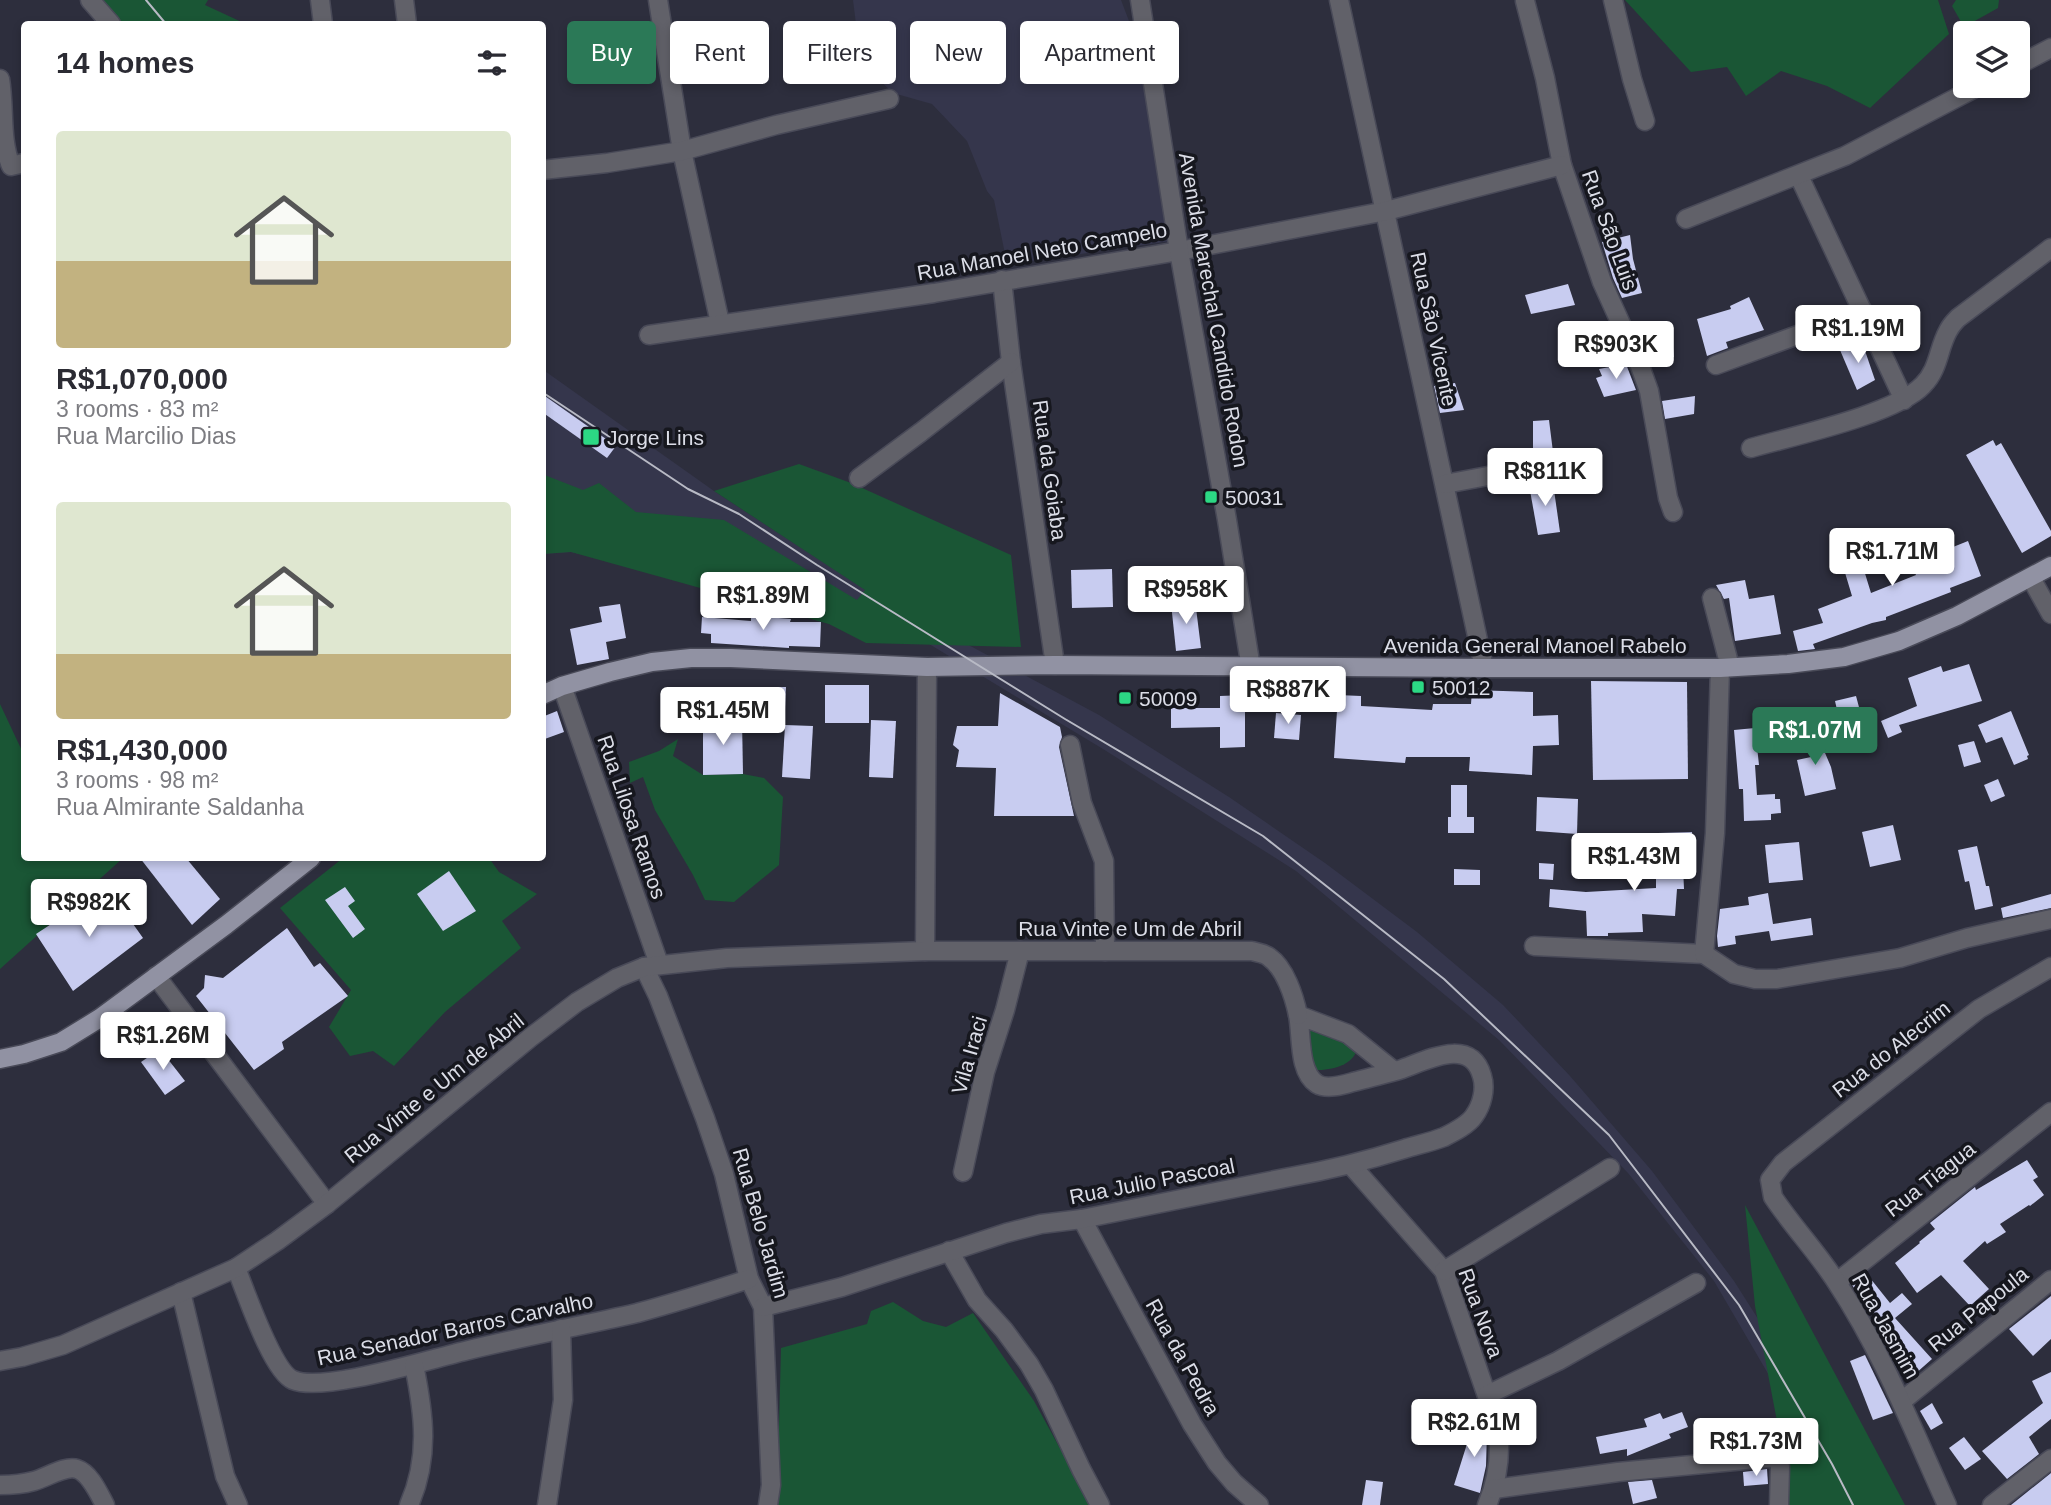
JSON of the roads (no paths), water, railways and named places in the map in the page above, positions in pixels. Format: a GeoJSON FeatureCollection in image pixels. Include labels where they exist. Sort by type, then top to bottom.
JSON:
{"type":"FeatureCollection","features":[{"type":"Feature","properties":{"kind":"main road","name":"Avenida General Manoel Rabelo"},"geometry":{"type":"LineString","coordinates":[[546,693],[562,686],[652,662],[691,658],[927,667],[1725,667],[1815,662],[1870,650],[1927,630],[2051,566]]}},
{"type":"Feature","properties":{"kind":"main road"},"geometry":{"type":"LineString","coordinates":[[0,1059],[61,1042],[100,1018],[307,861]]}},
{"type":"Feature","properties":{"kind":"street"},"geometry":{"type":"LineString","coordinates":[[90,0],[108,21]]}},
{"type":"Feature","properties":{"kind":"street"},"geometry":{"type":"LineString","coordinates":[[320,0],[323,21]]}},
{"type":"Feature","properties":{"kind":"street"},"geometry":{"type":"LineString","coordinates":[[404,0],[407,21]]}},
{"type":"Feature","properties":{"kind":"street"},"geometry":{"type":"LineString","coordinates":[[658,0],[682,151],[720,323]]}},
{"type":"Feature","properties":{"kind":"street","name":"Avenida Marechal Candido Rodon"},"geometry":{"type":"LineString","coordinates":[[1140,0],[1179,251],[1216,452],[1251,668]]}},
{"type":"Feature","properties":{"kind":"street","name":"Rua São Vicente"},"geometry":{"type":"LineString","coordinates":[[1339,0],[1484,668]]}},
{"type":"Feature","properties":{"kind":"street"},"geometry":{"type":"LineString","coordinates":[[1613,0],[1645,121]]}},
{"type":"Feature","properties":{"kind":"street","name":"Rua São Luis"},"geometry":{"type":"LineString","coordinates":[[1525,1],[1545,78],[1562,164],[1602,282],[1649,391],[1662,468],[1673,512]]}},
{"type":"Feature","properties":{"kind":"street"},"geometry":{"type":"LineString","coordinates":[[2030,59],[2051,48]]}},
{"type":"Feature","properties":{"kind":"street"},"geometry":{"type":"LineString","coordinates":[[0,79],[3,96],[2,142],[6,156],[18,164]]}},
{"type":"Feature","properties":{"kind":"street"},"geometry":{"type":"LineString","coordinates":[[1686,219],[1845,156],[1956,98]]}},
{"type":"Feature","properties":{"kind":"street"},"geometry":{"type":"LineString","coordinates":[[546,170],[682,151],[776,125],[890,99]]}},
{"type":"Feature","properties":{"kind":"street","name":"Rua Manoel Neto Campelo"},"geometry":{"type":"LineString","coordinates":[[649,335],[854,305],[1179,251],[1386,211],[1562,164]]}},
{"type":"Feature","properties":{"kind":"street"},"geometry":{"type":"LineString","coordinates":[[1798,176],[1904,400]]}},
{"type":"Feature","properties":{"kind":"street"},"geometry":{"type":"LineString","coordinates":[[1751,448],[1904,400],[1923,385],[1936,369],[1947,332],[1958,318],[2049,256]]}},
{"type":"Feature","properties":{"kind":"street","name":"Rua da Goiaba"},"geometry":{"type":"LineString","coordinates":[[1002,280],[1011,362],[1055,665]]}},
{"type":"Feature","properties":{"kind":"street"},"geometry":{"type":"LineString","coordinates":[[1716,365],[1863,311]]}},
{"type":"Feature","properties":{"kind":"street"},"geometry":{"type":"LineString","coordinates":[[859,478],[1011,362]]}},
{"type":"Feature","properties":{"kind":"street"},"geometry":{"type":"LineString","coordinates":[[1445,484],[1573,460]]}},
{"type":"Feature","properties":{"kind":"street"},"geometry":{"type":"LineString","coordinates":[[2031,578],[2051,614]]}},
{"type":"Feature","properties":{"kind":"street"},"geometry":{"type":"LineString","coordinates":[[1704,954],[1715,834],[1725,667],[1712,598]]}},
{"type":"Feature","properties":{"kind":"street"},"geometry":{"type":"LineString","coordinates":[[925,951],[927,667]]}},
{"type":"Feature","properties":{"kind":"street","name":"Rua Lilosa Ramos"},"geometry":{"type":"LineString","coordinates":[[562,686],[652,965]]}},
{"type":"Feature","properties":{"kind":"street"},"geometry":{"type":"LineString","coordinates":[[1070,746],[1082,803],[1104,861],[1105,951]]}},
{"type":"Feature","properties":{"kind":"street"},"geometry":{"type":"LineString","coordinates":[[1534,946],[1704,954],[1734,974],[1755,979],[1777,979],[1900,958],[1967,938],[2051,919]]}},
{"type":"Feature","properties":{"kind":"street","name":"Rua Vinte e Um de Abril"},"geometry":{"type":"LineString","coordinates":[[0,1361],[63,1345],[236,1268],[327,1205],[577,1002],[617,978],[652,965],[727,958],[925,951],[1252,951],[1266,954],[1282,972],[1295,1002],[1307,1071],[1321,1086],[1341,1085],[1437,1056],[1459,1054]]}},
{"type":"Feature","properties":{"kind":"street","name":"Vila Iraci"},"geometry":{"type":"LineString","coordinates":[[963,1172],[985,1072],[1020,951]]}},
{"type":"Feature","properties":{"kind":"street","name":"Rua Belo Jardim"},"geometry":{"type":"LineString","coordinates":[[652,965],[658,996],[724,1174],[749,1279],[762,1307],[771,1485],[768,1505]]}},
{"type":"Feature","properties":{"kind":"street","name":"Rua do Alecrim"},"geometry":{"type":"LineString","coordinates":[[1769,1180],[1783,1163],[1979,1009],[2051,967]]}},
{"type":"Feature","properties":{"kind":"street"},"geometry":{"type":"LineString","coordinates":[[156,976],[327,1205]]}},
{"type":"Feature","properties":{"kind":"street"},"geometry":{"type":"LineString","coordinates":[[1298,1014],[1348,1034],[1394,1071]]}},
{"type":"Feature","properties":{"kind":"street","name":"Rua Julio Pascoal"},"geometry":{"type":"LineString","coordinates":[[762,1307],[842,1287],[1041,1224],[1082,1219],[1351,1165],[1442,1138],[1473,1119],[1481,1103],[1483,1076],[1478,1066],[1459,1054]]}},
{"type":"Feature","properties":{"kind":"street","name":"Rua Tiagua"},"geometry":{"type":"LineString","coordinates":[[1837,1282],[2051,1112]]}},
{"type":"Feature","properties":{"kind":"street","name":"Rua Nova"},"geometry":{"type":"LineString","coordinates":[[1351,1165],[1444,1271],[1498,1428],[1500,1452],[1491,1497]]}},
{"type":"Feature","properties":{"kind":"street"},"geometry":{"type":"LineString","coordinates":[[1444,1271],[1610,1168]]}},
{"type":"Feature","properties":{"kind":"street","name":"Rua Jasmim"},"geometry":{"type":"LineString","coordinates":[[1769,1180],[1773,1197],[1837,1282],[1873,1343],[1902,1401],[1947,1505]]}},
{"type":"Feature","properties":{"kind":"street","name":"Rua da Pedra"},"geometry":{"type":"LineString","coordinates":[[1082,1219],[1192,1424],[1217,1463],[1234,1483],[1259,1505]]}},
{"type":"Feature","properties":{"kind":"street"},"geometry":{"type":"LineString","coordinates":[[949,1251],[977,1300],[1029,1364],[1101,1505]]}},
{"type":"Feature","properties":{"kind":"street","name":"Rua Senador Barros Carvalho"},"geometry":{"type":"LineString","coordinates":[[236,1268],[272,1356],[283,1374],[294,1381],[320,1383],[414,1365],[637,1312],[749,1279]]}},
{"type":"Feature","properties":{"kind":"street","name":"Rua Papoula"},"geometry":{"type":"LineString","coordinates":[[1902,1401],[2051,1280]]}},
{"type":"Feature","properties":{"kind":"street"},"geometry":{"type":"LineString","coordinates":[[1487,1395],[1558,1361],[1696,1283]]}},
{"type":"Feature","properties":{"kind":"street"},"geometry":{"type":"LineString","coordinates":[[181,1292],[225,1476],[239,1505]]}},
{"type":"Feature","properties":{"kind":"street"},"geometry":{"type":"LineString","coordinates":[[547,1505],[563,1399],[561,1329]]}},
{"type":"Feature","properties":{"kind":"street"},"geometry":{"type":"LineString","coordinates":[[409,1505],[416,1490],[424,1438],[422,1405],[414,1365]]}},
{"type":"Feature","properties":{"kind":"street"},"geometry":{"type":"LineString","coordinates":[[1491,1497],[1618,1472],[1777,1457],[1780,1466],[1780,1505]]}},
{"type":"Feature","properties":{"kind":"street"},"geometry":{"type":"LineString","coordinates":[[1992,1505],[2051,1458]]}},
{"type":"Feature","properties":{"kind":"street"},"geometry":{"type":"LineString","coordinates":[[0,1485],[32,1481],[76,1468],[87,1477],[104,1505]]}},
{"type":"Feature","properties":{"kind":"tram line"},"geometry":{"type":"LineString","coordinates":[[146,0],[164,21]]}},
{"type":"Feature","properties":{"kind":"tram line"},"geometry":{"type":"LineString","coordinates":[[546,395],[688,489],[739,514],[1065,719],[1263,836],[1444,979],[1609,1135],[1739,1305],[1853,1505]]}},
{"type":"Feature","properties":{"kind":"place","name":"Jorge Lins"},"geometry":{"type":"Point","coordinates":[591,437]}},
{"type":"Feature","properties":{"kind":"place","name":"50031"},"geometry":{"type":"Point","coordinates":[1211,497]}},
{"type":"Feature","properties":{"kind":"place","name":"50012"},"geometry":{"type":"Point","coordinates":[1418,687]}},
{"type":"Feature","properties":{"kind":"place","name":"50009"},"geometry":{"type":"Point","coordinates":[1125,698]}}]}
